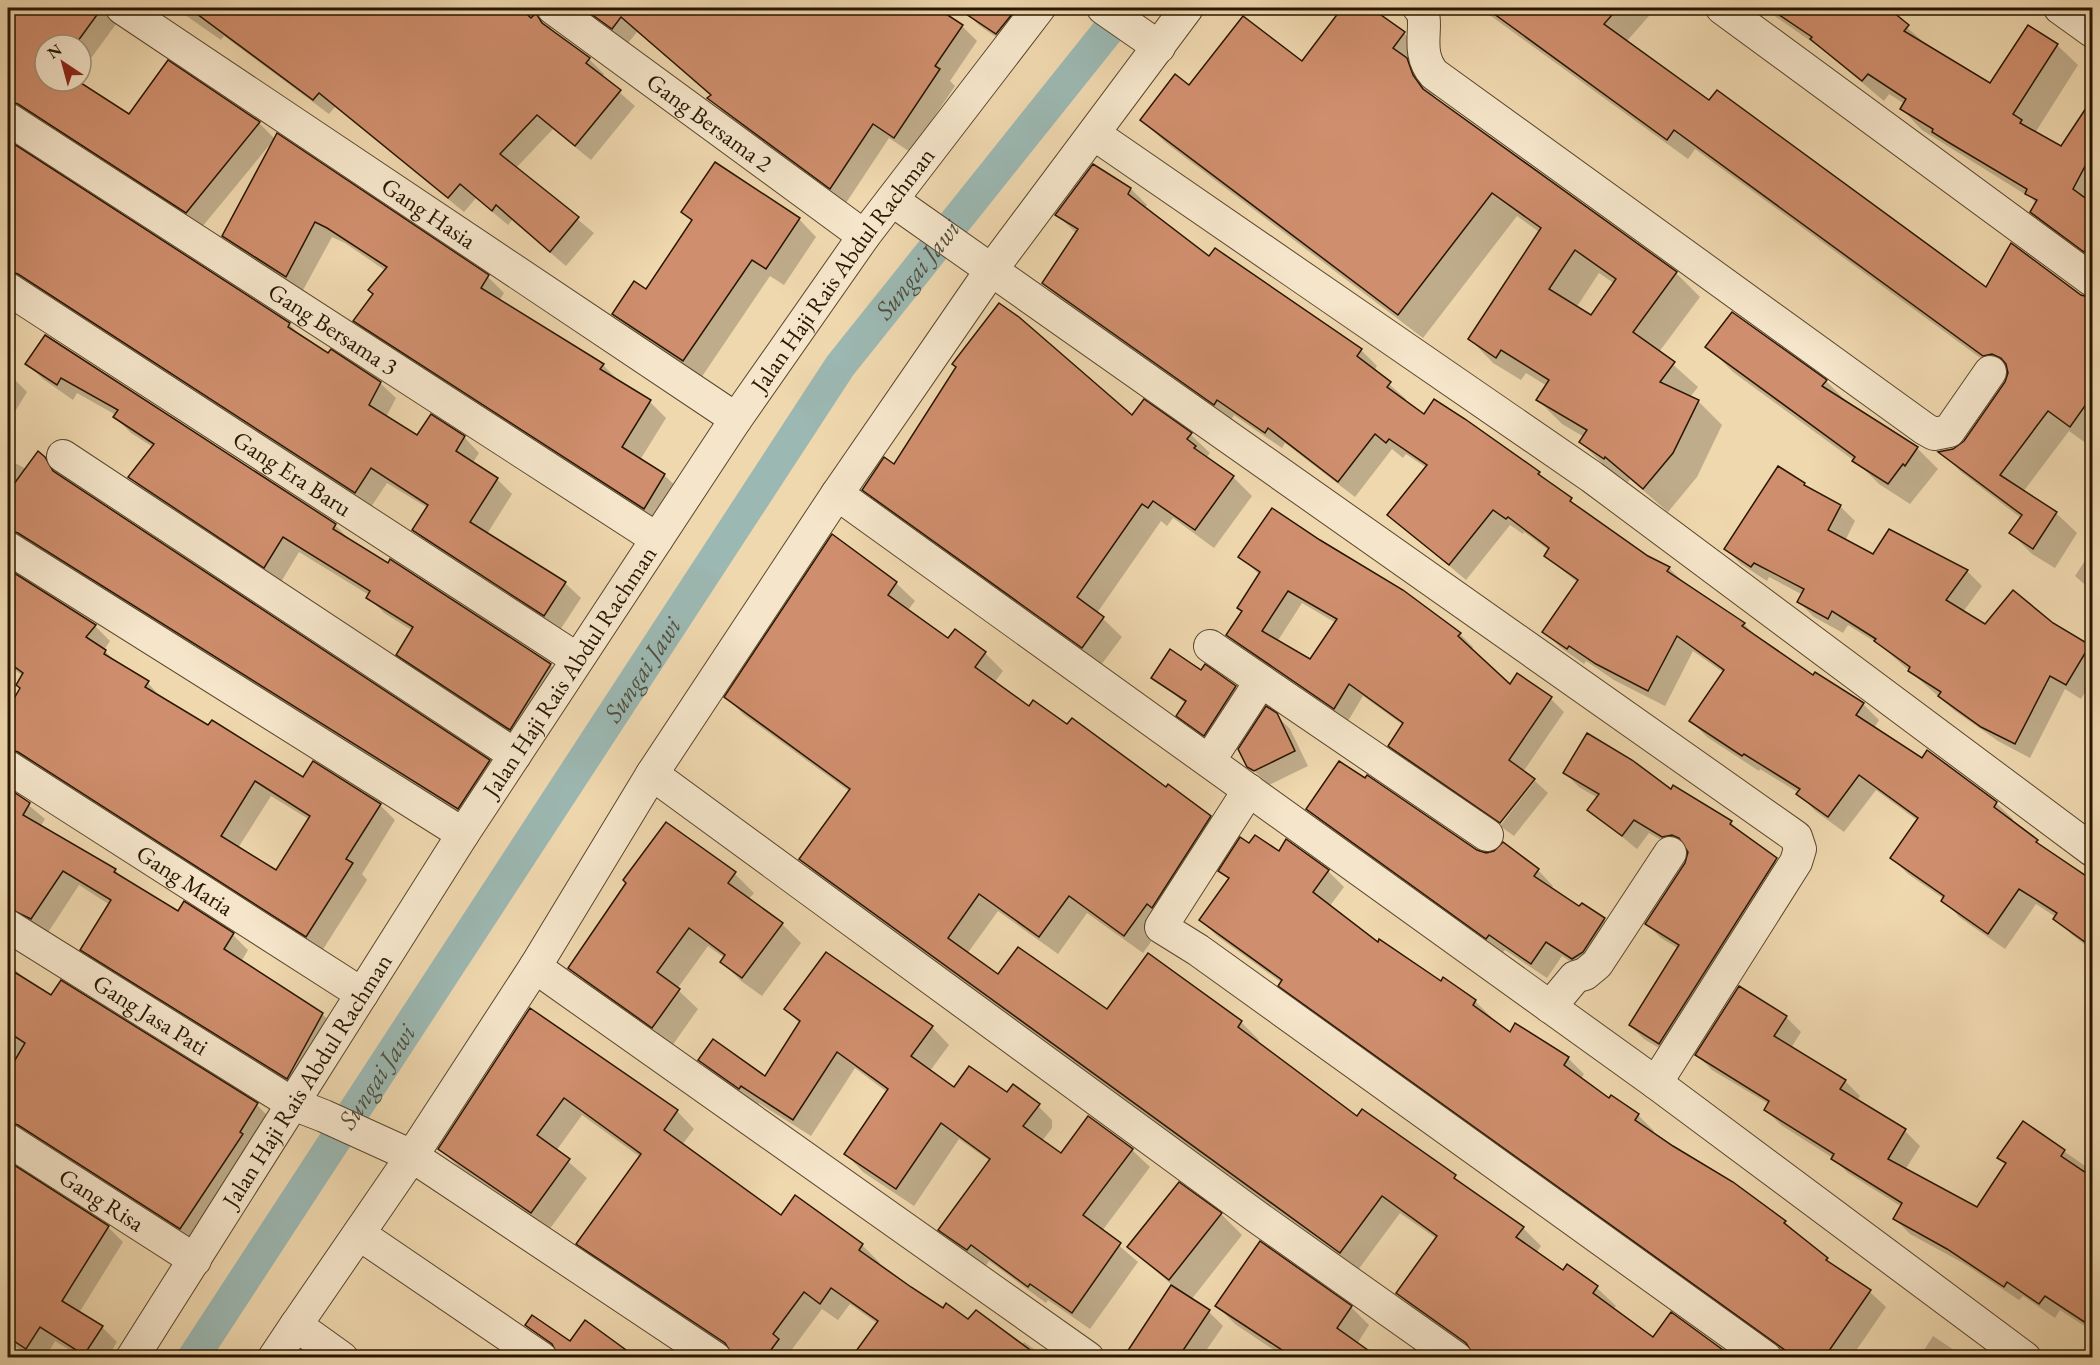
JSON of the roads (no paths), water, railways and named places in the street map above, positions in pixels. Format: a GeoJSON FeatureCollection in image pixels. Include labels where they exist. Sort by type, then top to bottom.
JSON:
{"type":"FeatureCollection","features":[{"type":"Feature","properties":{"kind":"street","name":"Gang Hasia"},"geometry":{"type":"LineString","coordinates":[[122,8],[736,419]]}},
{"type":"Feature","properties":{"kind":"street","name":"Gang Bersama 2"},"geometry":{"type":"LineString","coordinates":[[553,8],[864,236]]}},
{"type":"Feature","properties":{"kind":"street","name":"Jalan Haji Rais Abdul Rachman"},"geometry":{"type":"LineString","coordinates":[[132,1358],[463,834],[736,419],[864,236],[902,206],[1039,8]]}},
{"type":"Feature","properties":{"kind":"street"},"geometry":{"type":"LineString","coordinates":[[1103,8],[1154,44]]}},
{"type":"Feature","properties":{"kind":"street"},"geometry":{"type":"LineString","coordinates":[[274,1358],[359,1234],[405,1152],[535,967],[652,774],[837,494],[980,262],[1094,134],[1154,44],[1187,8]]}},
{"type":"Feature","properties":{"kind":"street"},"geometry":{"type":"LineString","coordinates":[[1419,8],[1424,15],[1424,57],[1434,74],[1925,429],[1934,434],[1949,431],[1990,372]]}},
{"type":"Feature","properties":{"kind":"street"},"geometry":{"type":"LineString","coordinates":[[1722,8],[1993,204],[2092,280]]}},
{"type":"Feature","properties":{"kind":"street"},"geometry":{"type":"LineString","coordinates":[[2060,8],[2092,31]]}},
{"type":"Feature","properties":{"kind":"street","name":"Gang Bersama 3"},"geometry":{"type":"LineString","coordinates":[[8,119],[657,539]]}},
{"type":"Feature","properties":{"kind":"street"},"geometry":{"type":"LineString","coordinates":[[1094,134],[1592,477],[2092,850]]}},
{"type":"Feature","properties":{"kind":"street"},"geometry":{"type":"LineString","coordinates":[[902,206],[1796,837],[1800,849],[1796,861],[1656,1083]]}},
{"type":"Feature","properties":{"kind":"street","name":"Gang Era Baru"},"geometry":{"type":"LineString","coordinates":[[8,289],[578,659]]}},
{"type":"Feature","properties":{"kind":"street"},"geometry":{"type":"LineString","coordinates":[[63,456],[515,755]]}},
{"type":"Feature","properties":{"kind":"street"},"geometry":{"type":"LineString","coordinates":[[837,494],[1656,1083],[2025,1358]]}},
{"type":"Feature","properties":{"kind":"street"},"geometry":{"type":"LineString","coordinates":[[8,548],[463,834]]}},
{"type":"Feature","properties":{"kind":"street"},"geometry":{"type":"LineString","coordinates":[[1210,646],[1487,835]]}},
{"type":"Feature","properties":{"kind":"street"},"geometry":{"type":"LineString","coordinates":[[1209,761],[1261,681]]}},
{"type":"Feature","properties":{"kind":"street","name":"Gang Maria"},"geometry":{"type":"LineString","coordinates":[[8,767],[362,994]]}},
{"type":"Feature","properties":{"kind":"street"},"geometry":{"type":"LineString","coordinates":[[652,774],[1257,1217],[1456,1358]]}},
{"type":"Feature","properties":{"kind":"street"},"geometry":{"type":"LineString","coordinates":[[1249,790],[1161,927],[1198,950],[1766,1358]]}},
{"type":"Feature","properties":{"kind":"street"},"geometry":{"type":"LineString","coordinates":[[1550,1007],[1575,977],[1585,974],[1597,964],[1670,853]]}},
{"type":"Feature","properties":{"kind":"street","name":"Gang Jasa Pati"},"geometry":{"type":"LineString","coordinates":[[8,926],[293,1104],[405,1152],[715,1358]]}},
{"type":"Feature","properties":{"kind":"street"},"geometry":{"type":"LineString","coordinates":[[535,967],[1088,1358]]}},
{"type":"Feature","properties":{"kind":"street","name":"Gang Risa"},"geometry":{"type":"LineString","coordinates":[[8,1140],[195,1260]]}},
{"type":"Feature","properties":{"kind":"street"},"geometry":{"type":"LineString","coordinates":[[359,1234],[541,1358]]}},
{"type":"Feature","properties":{"kind":"street"},"geometry":{"type":"LineString","coordinates":[[296,1325],[342,1358]]}},
{"type":"Feature","properties":{"kind":"waterway","name":"Sungai Jawi"},"geometry":{"type":"LineString","coordinates":[[193,1358],[840,366],[1126,8]]}}]}
